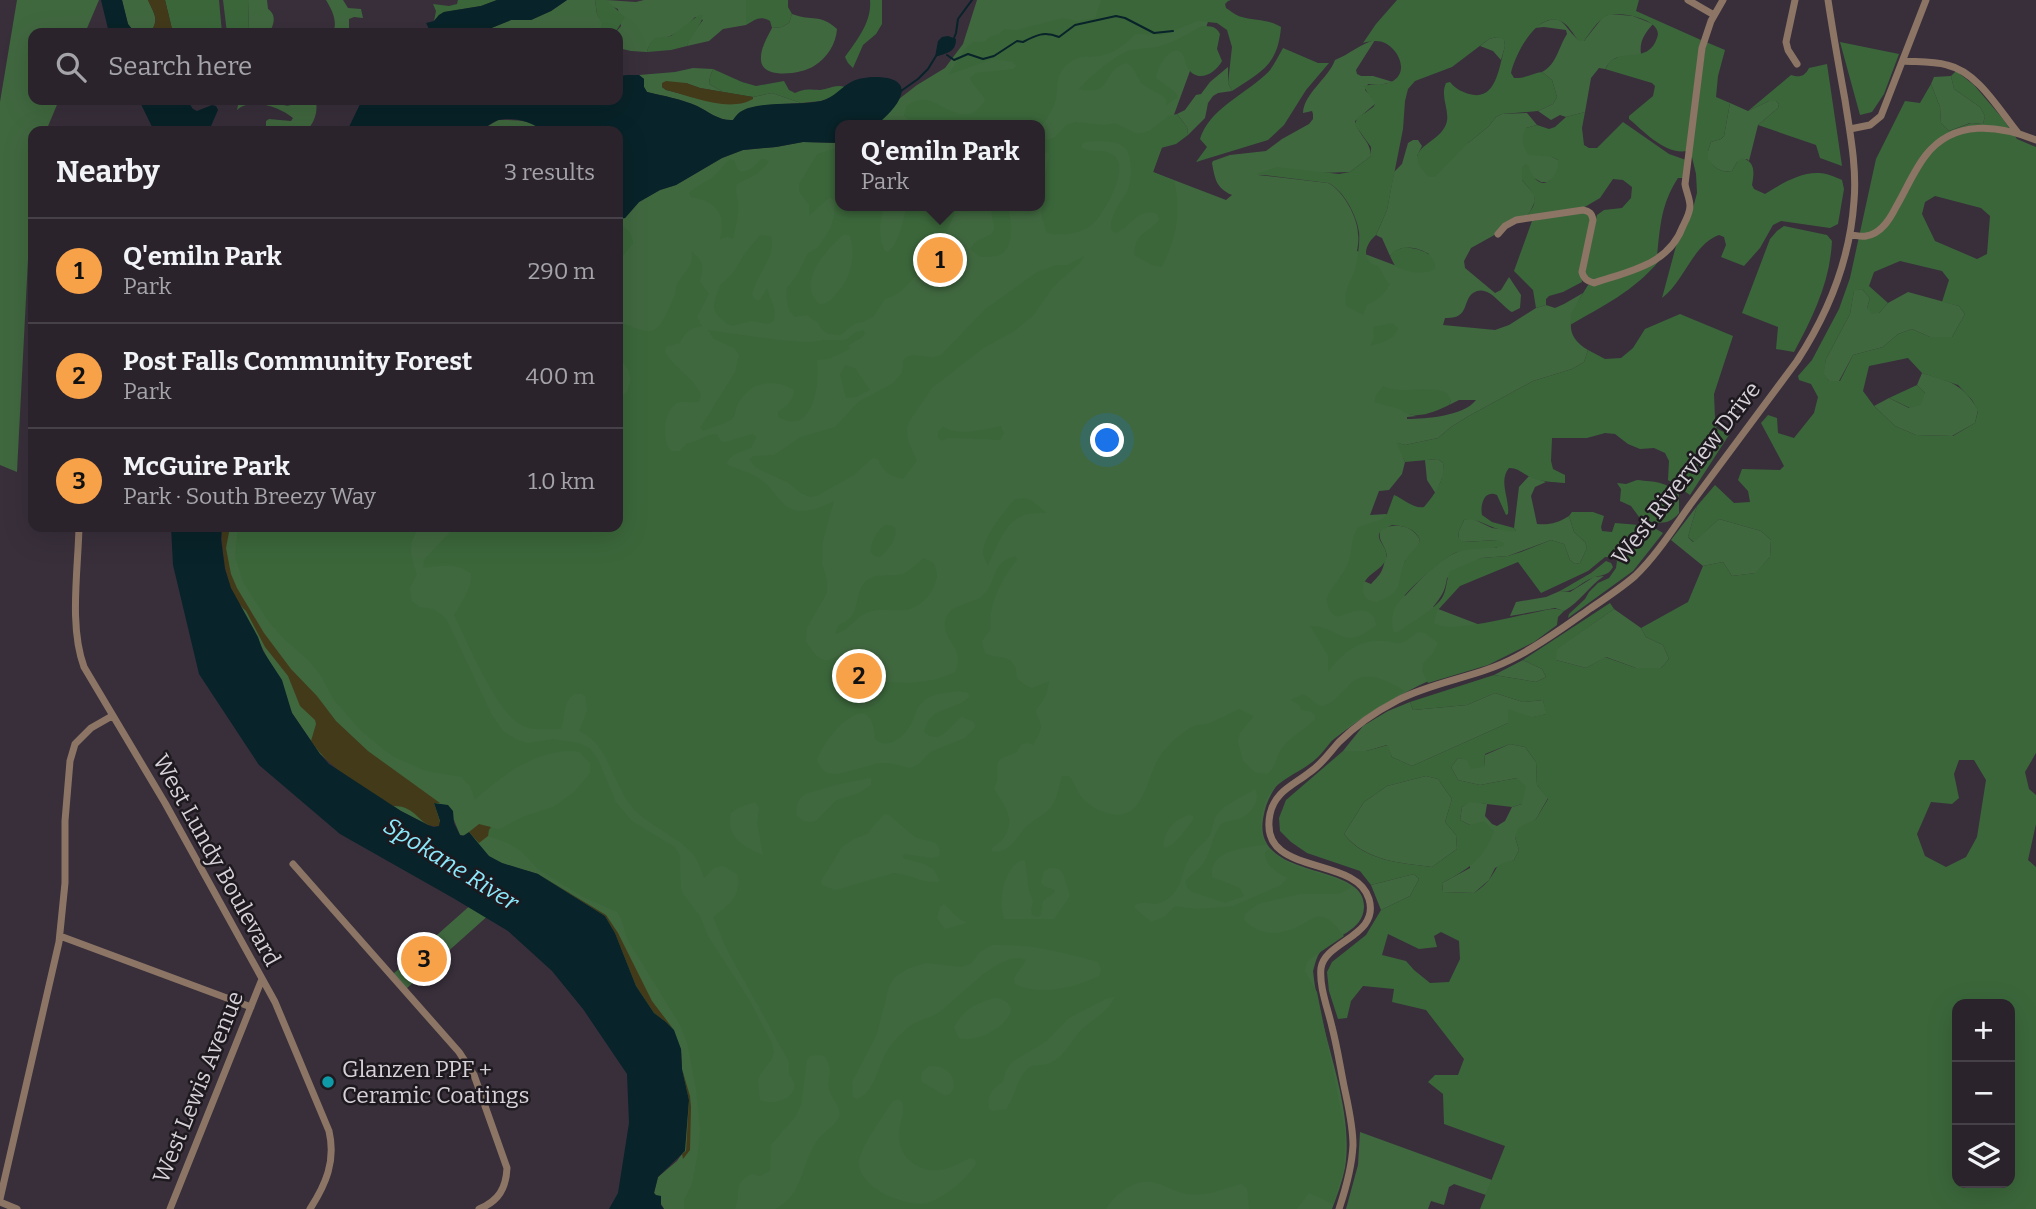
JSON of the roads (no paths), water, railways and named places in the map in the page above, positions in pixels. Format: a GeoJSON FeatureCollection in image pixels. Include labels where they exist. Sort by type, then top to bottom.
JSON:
{"type":"FeatureCollection","features":[{"type":"Feature","properties":{"kind":"street"},"geometry":{"type":"LineString","coordinates":[[1688,0],[1714,15]]}},
{"type":"Feature","properties":{"kind":"street"},"geometry":{"type":"LineString","coordinates":[[1498,234],[1516,220],[1588,211],[1593,220],[1583,277],[1594,283],[1648,264],[1672,247],[1681,233],[1690,209],[1685,184],[1700,61],[1706,34],[1723,0]]}},
{"type":"Feature","properties":{"kind":"street"},"geometry":{"type":"LineString","coordinates":[[1795,0],[1786,42],[1797,64]]}},
{"type":"Feature","properties":{"kind":"street","name":"West Riverview Drive"},"geometry":{"type":"LineString","coordinates":[[1339,1209],[1348,1180],[1353,1142],[1321,971],[1326,957],[1362,928],[1368,917],[1370,902],[1365,890],[1347,876],[1303,862],[1282,851],[1270,832],[1271,809],[1286,788],[1310,773],[1352,730],[1385,708],[1419,691],[1512,660],[1537,646],[1634,576],[1645,565],[1797,360],[1833,294],[1850,235],[1854,201],[1850,129],[1828,0]]}},
{"type":"Feature","properties":{"kind":"street"},"geometry":{"type":"LineString","coordinates":[[1850,129],[1870,125],[1881,116],[1926,0]]}},
{"type":"Feature","properties":{"kind":"street"},"geometry":{"type":"LineString","coordinates":[[1903,61],[1957,68],[1977,83],[2018,133]]}},
{"type":"Feature","properties":{"kind":"street"},"geometry":{"type":"LineString","coordinates":[[1850,235],[1867,236],[1882,228],[1925,155],[1943,140],[1961,131],[1980,127],[2018,133],[2036,140]]}},
{"type":"Feature","properties":{"kind":"street","name":"West Lundy Boulevard"},"geometry":{"type":"LineString","coordinates":[[79,532],[76,631],[78,650],[88,674],[165,803],[275,1002],[331,1136],[329,1174],[325,1186],[310,1209]]}},
{"type":"Feature","properties":{"kind":"street"},"geometry":{"type":"LineString","coordinates":[[17,1209],[0,1201],[60,936],[70,761],[75,744],[92,728],[112,716]]}},
{"type":"Feature","properties":{"kind":"street"},"geometry":{"type":"LineString","coordinates":[[293,864],[459,1052],[474,1075],[507,1168],[506,1184],[499,1197],[480,1209]]}},
{"type":"Feature","properties":{"kind":"street"},"geometry":{"type":"LineString","coordinates":[[60,936],[251,1007]]}},
{"type":"Feature","properties":{"kind":"street","name":"West Lewis Avenue"},"geometry":{"type":"LineString","coordinates":[[170,1209],[262,979]]}},
{"type":"Feature","properties":{"kind":"water"},"geometry":{"type":"Polygon","coordinates":[[[101,0],[122,0],[131,28],[108,28],[101,0]]]}},
{"type":"Feature","properties":{"kind":"water"},"geometry":{"type":"Polygon","coordinates":[[[497,0],[567,0],[531,20],[511,20],[491,28],[428,28],[426,23],[434,21],[444,12],[481,6],[497,0]]]}},
{"type":"Feature","properties":{"kind":"water"},"geometry":{"type":"Polygon","coordinates":[[[948,36],[956,39],[954,47],[950,52],[935,57],[938,41],[948,36]]]}},
{"type":"Feature","properties":{"kind":"water"},"geometry":{"type":"Polygon","coordinates":[[[639,75],[644,79],[647,92],[685,101],[728,120],[733,120],[740,112],[757,106],[821,101],[859,79],[892,79],[901,88],[901,95],[882,120],[835,120],[835,143],[803,142],[743,150],[722,158],[676,185],[660,190],[639,202],[623,218],[623,126],[536,126],[507,119],[486,126],[349,126],[360,105],[623,105],[623,76],[639,75]]]}},
{"type":"Feature","properties":{"kind":"water"},"geometry":{"type":"Polygon","coordinates":[[[141,105],[190,105],[197,111],[212,105],[218,110],[211,126],[152,126],[141,105]]]}},
{"type":"Feature","properties":{"kind":"water","name":"Spokane River"},"geometry":{"type":"Polygon","coordinates":[[[171,532],[222,532],[225,569],[231,588],[263,651],[282,680],[292,713],[329,764],[401,811],[428,825],[439,826],[434,803],[448,805],[453,811],[454,823],[460,835],[469,832],[489,856],[538,874],[605,916],[615,933],[636,986],[654,1013],[674,1030],[681,1049],[682,1069],[689,1100],[685,1151],[658,1177],[654,1193],[661,1196],[664,1209],[609,1209],[618,1193],[629,1123],[627,1074],[583,1009],[552,971],[508,931],[340,834],[259,765],[199,674],[173,565],[171,532]]]}},
{"type":"Feature","properties":{"kind":"waterway"},"geometry":{"type":"LineString","coordinates":[[954,38],[958,19],[972,0]]}},
{"type":"Feature","properties":{"kind":"waterway"},"geometry":{"type":"LineString","coordinates":[[947,55],[954,60],[968,54],[983,59],[994,56],[1017,41],[1023,42],[1044,34],[1059,37],[1075,25],[1116,16],[1154,33],[1173,31]]}},
{"type":"Feature","properties":{"kind":"waterway"},"geometry":{"type":"LineString","coordinates":[[901,91],[918,79],[936,56]]}},
{"type":"Feature","properties":{"kind":"place","name":"Q'emiln Park"},"geometry":{"type":"Point","coordinates":[940,260]}},
{"type":"Feature","properties":{"kind":"place","name":"Post Falls Community Forest"},"geometry":{"type":"Point","coordinates":[859,676]}},
{"type":"Feature","properties":{"kind":"place","name":"McGuire Park"},"geometry":{"type":"Point","coordinates":[424,959]}},
{"type":"Feature","properties":{"kind":"place","name":"Glanzen PPF + Ceramic Coatings"},"geometry":{"type":"Point","coordinates":[328,1082]}}]}
